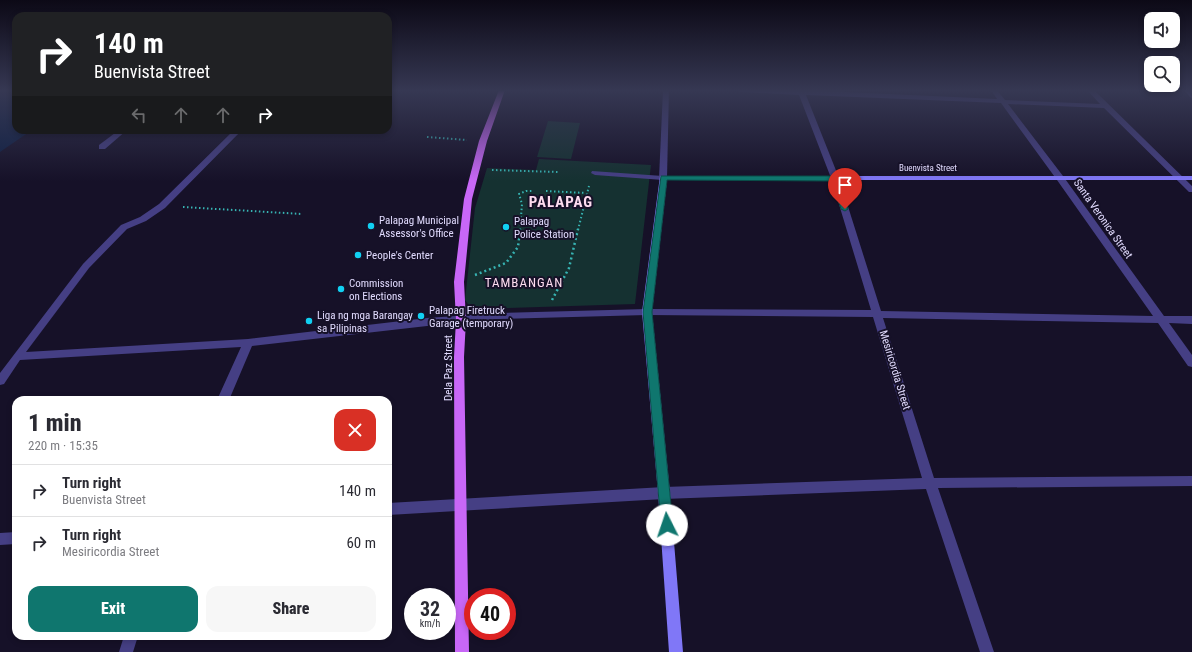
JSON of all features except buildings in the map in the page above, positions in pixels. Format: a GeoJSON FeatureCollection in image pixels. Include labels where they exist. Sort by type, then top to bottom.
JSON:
{"type":"FeatureCollection","features":[{"type":"Feature","properties":{"kind":"main road","name":"Dela Paz Street"},"geometry":{"type":"LineString","coordinates":[[462,652],[459,357],[461,320],[460,282],[468,199],[475,169],[491,120]]}},
{"type":"Feature","properties":{"kind":"street"},"geometry":{"type":"LineString","coordinates":[[665,120],[663,178],[647,312],[664,493],[676,652]]}},
{"type":"Feature","properties":{"kind":"street","name":"Mesiricordia Street"},"geometry":{"type":"LineString","coordinates":[[813,120],[835,178],[930,483],[987,652]]}},
{"type":"Feature","properties":{"kind":"street","name":"Santa Veronica Street"},"geometry":{"type":"LineString","coordinates":[[1017,120],[1060,178],[1192,363]]}},
{"type":"Feature","properties":{"kind":"street"},"geometry":{"type":"LineString","coordinates":[[1121,120],[1192,190]]}},
{"type":"Feature","properties":{"kind":"street"},"geometry":{"type":"LineString","coordinates":[[102,147],[118,134]]}},
{"type":"Feature","properties":{"kind":"street"},"geometry":{"type":"LineString","coordinates":[[0,381],[17,356],[86,266],[124,227],[143,219],[162,206],[234,134]]}},
{"type":"Feature","properties":{"kind":"street"},"geometry":{"type":"LineString","coordinates":[[595,174],[663,178]]}},
{"type":"Feature","properties":{"kind":"street","name":"Buenvista Street"},"geometry":{"type":"LineString","coordinates":[[663,178],[1192,178]]}},
{"type":"Feature","properties":{"kind":"street"},"geometry":{"type":"LineString","coordinates":[[17,356],[248,343],[427,322],[499,316],[647,312],[878,314],[1192,320]]}},
{"type":"Feature","properties":{"kind":"street"},"geometry":{"type":"LineString","coordinates":[[225,396],[248,343]]}},
{"type":"Feature","properties":{"kind":"street"},"geometry":{"type":"LineString","coordinates":[[392,509],[664,493],[930,483],[1192,481]]}},
{"type":"Feature","properties":{"kind":"street"},"geometry":{"type":"LineString","coordinates":[[0,539],[12,538]]}},
{"type":"Feature","properties":{"kind":"street"},"geometry":{"type":"LineString","coordinates":[[126,652],[130,640]]}},
{"type":"Feature","properties":{"kind":"path"},"geometry":{"type":"LineString","coordinates":[[427,137],[484,141]]}},
{"type":"Feature","properties":{"kind":"path"},"geometry":{"type":"LineString","coordinates":[[475,169],[558,172]]}},
{"type":"Feature","properties":{"kind":"path"},"geometry":{"type":"LineString","coordinates":[[545,315],[569,268],[586,193],[595,174]]}},
{"type":"Feature","properties":{"kind":"path"},"geometry":{"type":"LineString","coordinates":[[461,274],[478,275],[506,263],[518,247],[522,204],[520,194],[526,191],[533,191]]}},
{"type":"Feature","properties":{"kind":"path"},"geometry":{"type":"LineString","coordinates":[[546,191],[586,193]]}},
{"type":"Feature","properties":{"kind":"path"},"geometry":{"type":"LineString","coordinates":[[162,206],[302,214]]}},
{"type":"Feature","properties":{"kind":"green space"},"geometry":{"type":"Polygon","coordinates":[[[548,121],[580,123],[571,159],[537,157],[548,121]]]}},
{"type":"Feature","properties":{"kind":"green space"},"geometry":{"type":"Polygon","coordinates":[[[539,159],[651,165],[635,304],[481,309],[470,307],[465,300],[475,208],[487,168],[536,170],[539,159]]]}},
{"type":"Feature","properties":{"kind":"water"},"geometry":{"type":"Polygon","coordinates":[[[0,120],[12,120],[12,134],[26,134],[0,152],[0,120]]]}},
{"type":"Feature","properties":{"kind":"place","name":"Palapag Municipal Assessor's Office"},"geometry":{"type":"Point","coordinates":[371,226]}},
{"type":"Feature","properties":{"kind":"place","name":"Palapag Police Station"},"geometry":{"type":"Point","coordinates":[506,227]}},
{"type":"Feature","properties":{"kind":"place","name":"People's Center"},"geometry":{"type":"Point","coordinates":[358,255]}},
{"type":"Feature","properties":{"kind":"place","name":"Commission on Elections"},"geometry":{"type":"Point","coordinates":[341,289]}},
{"type":"Feature","properties":{"kind":"place","name":"Palapag Firetruck Garage (temporary)"},"geometry":{"type":"Point","coordinates":[421,316]}},
{"type":"Feature","properties":{"kind":"place","name":"Liga ng mga Barangay sa Pilipinas"},"geometry":{"type":"Point","coordinates":[309,321]}},
{"type":"Feature","properties":{"kind":"district","name":"PALAPAG"},"geometry":{"type":"Point","coordinates":[561,202]}},
{"type":"Feature","properties":{"kind":"district","name":"TAMBANGAN"},"geometry":{"type":"Point","coordinates":[524,282]}},
{"type":"Feature","properties":{"kind":"route"},"geometry":{"type":"LineString","coordinates":[[667,525],[647,312],[663,178],[835,178],[845,209]]}}]}
